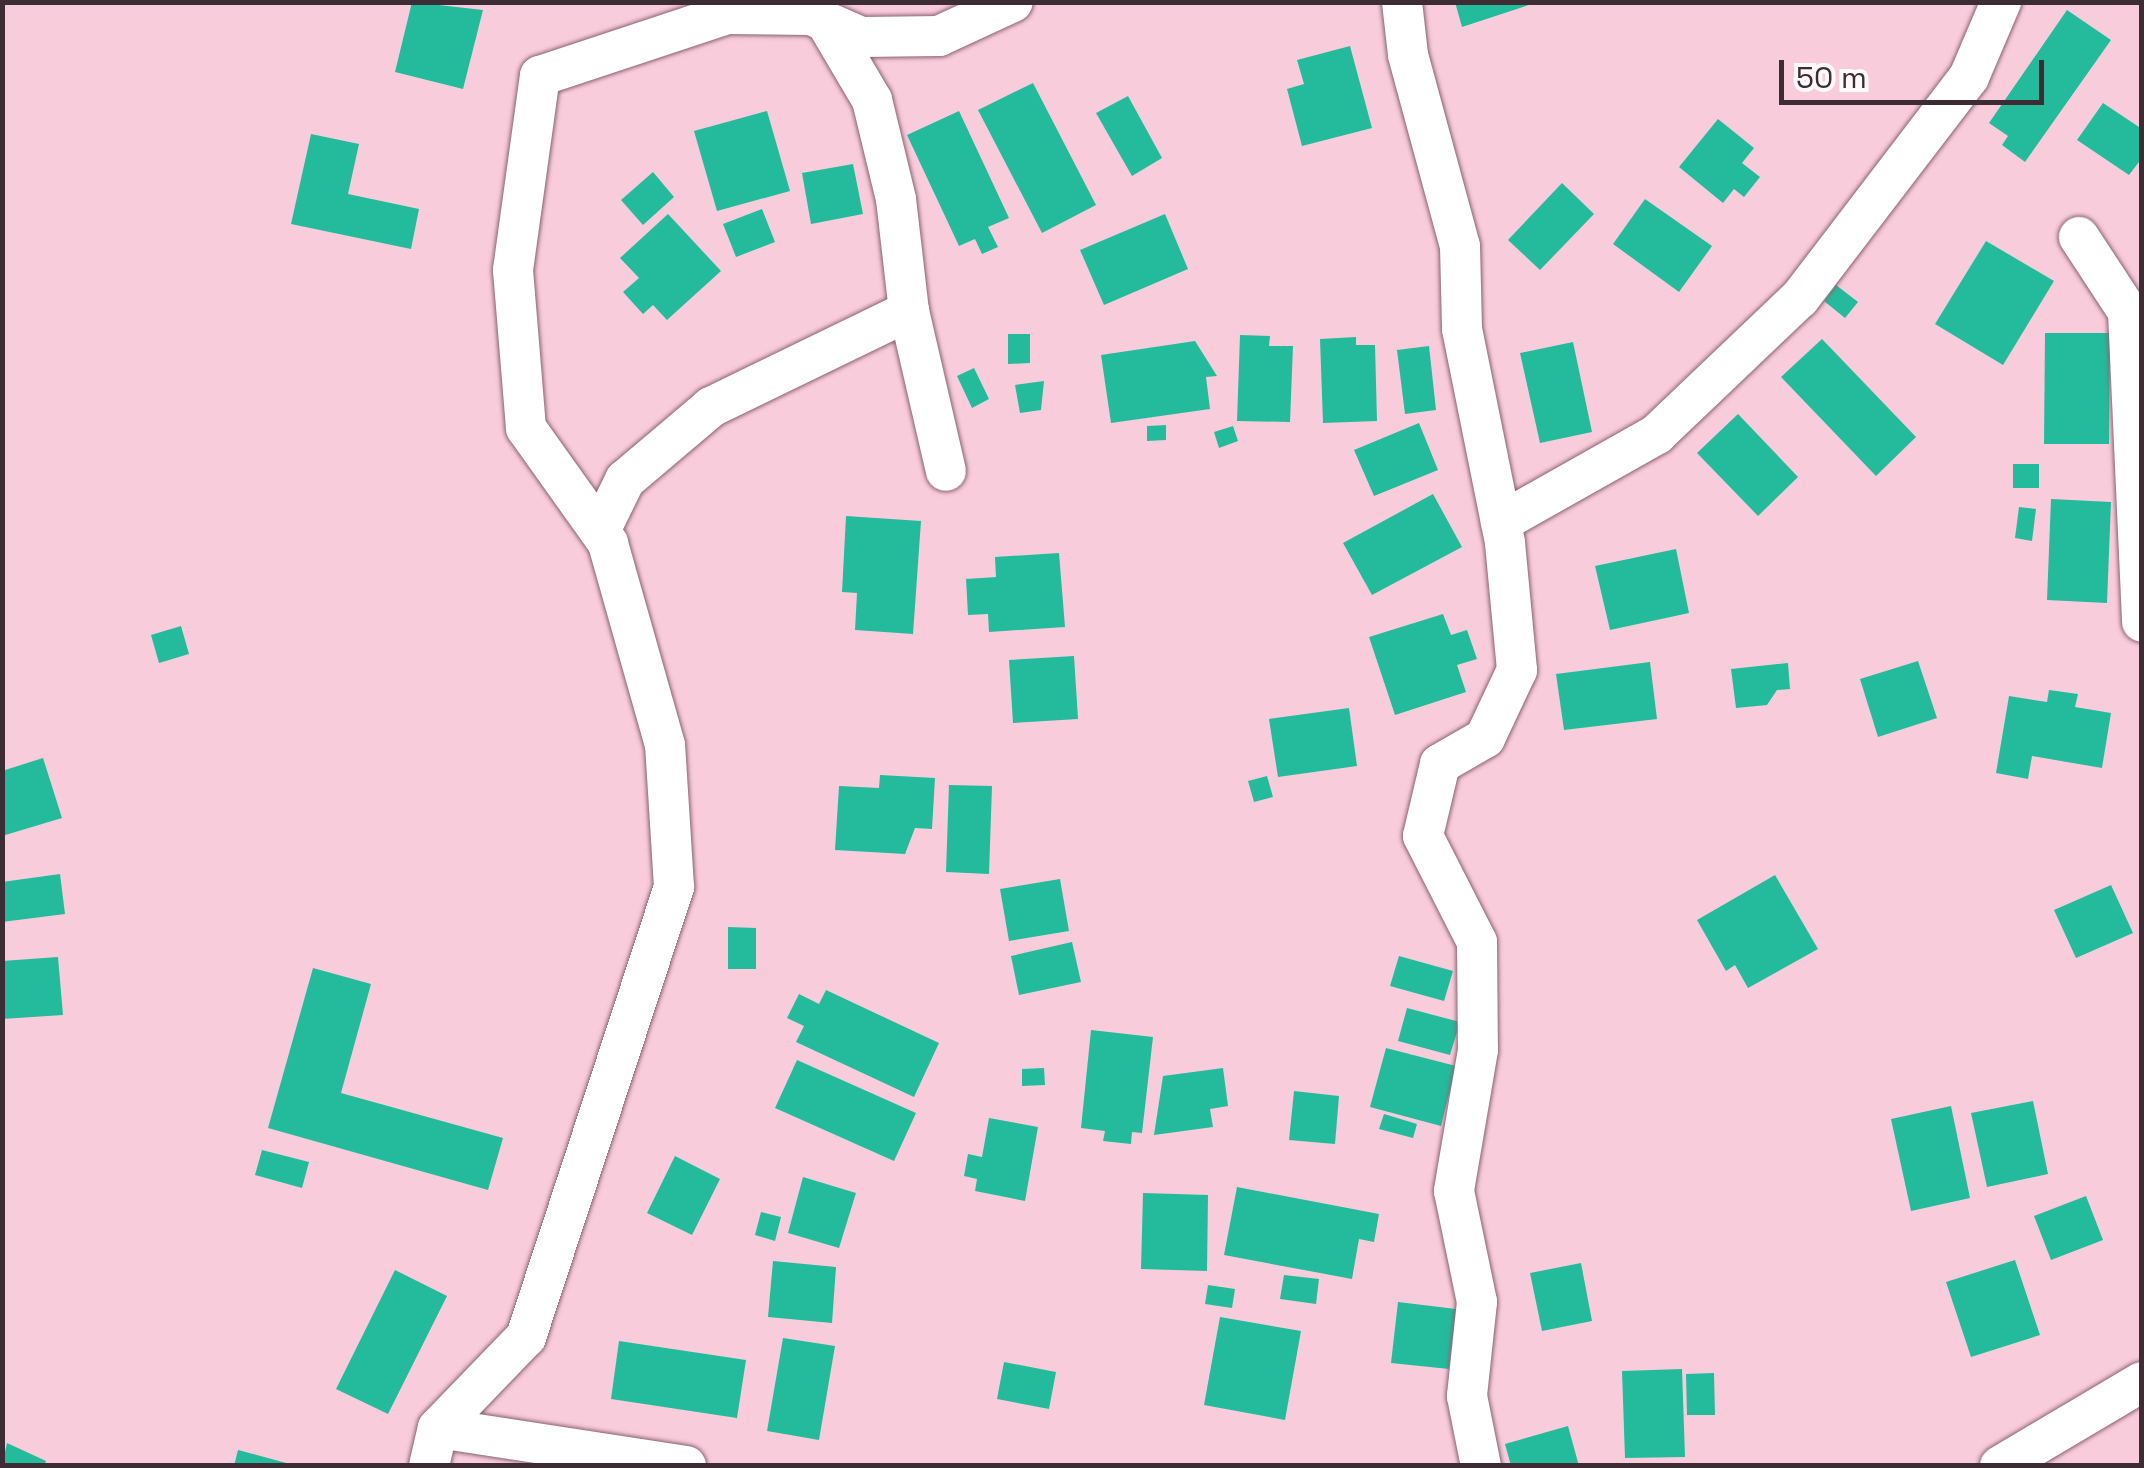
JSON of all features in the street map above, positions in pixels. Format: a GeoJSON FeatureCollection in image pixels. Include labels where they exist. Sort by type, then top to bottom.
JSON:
{"type":"FeatureCollection","features":[{"type":"Feature","properties":{"kind":"street"},"geometry":{"type":"LineString","coordinates":[[434,1447],[526,1337],[674,887],[666,746],[600,531],[526,428],[513,270],[540,76],[728,14],[816,13],[861,37],[939,36],[1013,2]]}},
{"type":"Feature","properties":{"kind":"street"},"geometry":{"type":"LineString","coordinates":[[1402,2],[1408,56],[1460,246],[1462,329],[1500,522],[1517,670],[1486,738],[1440,764],[1424,836],[1477,942],[1478,1050],[1454,1191],[1477,1302],[1467,1396],[1481,1466]]}},
{"type":"Feature","properties":{"kind":"street"},"geometry":{"type":"LineString","coordinates":[[1500,522],[1657,434],[1800,298],[1969,78],[2001,2]]}},
{"type":"Feature","properties":{"kind":"street"},"geometry":{"type":"LineString","coordinates":[[816,13],[872,100],[896,199],[909,311],[946,471]]}},
{"type":"Feature","properties":{"kind":"street"},"geometry":{"type":"LineString","coordinates":[[2079,237],[2128,312],[2142,622]]}},
{"type":"Feature","properties":{"kind":"street"},"geometry":{"type":"LineString","coordinates":[[600,531],[625,480],[711,408],[909,311]]}},
{"type":"Feature","properties":{"kind":"street"},"geometry":{"type":"LineString","coordinates":[[2000,1466],[2142,1382]]}},
{"type":"Feature","properties":{"kind":"street"},"geometry":{"type":"LineString","coordinates":[[434,1447],[686,1466]]}},
{"type":"Feature","properties":{"kind":"building"},"geometry":{"type":"Polygon","coordinates":[[[412,2],[483,10],[463,89],[395,72],[412,2]]]}},
{"type":"Feature","properties":{"kind":"building"},"geometry":{"type":"Polygon","coordinates":[[[1455,2],[1535,2],[1535,3],[1462,27],[1455,2]]]}},
{"type":"Feature","properties":{"kind":"building"},"geometry":{"type":"Polygon","coordinates":[[[2067,10],[2111,40],[2025,162],[2002,145],[2008,136],[1989,123],[2067,10]]]}},
{"type":"Feature","properties":{"kind":"building"},"geometry":{"type":"Polygon","coordinates":[[[1350,46],[1372,128],[1302,146],[1287,89],[1304,84],[1297,60],[1350,46]]]}},
{"type":"Feature","properties":{"kind":"building"},"geometry":{"type":"Polygon","coordinates":[[[1033,83],[1096,205],[1042,233],[978,110],[1033,83]]]}},
{"type":"Feature","properties":{"kind":"building"},"geometry":{"type":"Polygon","coordinates":[[[1128,96],[1162,158],[1132,176],[1096,113],[1128,96]]]}},
{"type":"Feature","properties":{"kind":"building"},"geometry":{"type":"Polygon","coordinates":[[[2103,103],[2142,129],[2142,158],[2129,175],[2077,140],[2103,103]]]}},
{"type":"Feature","properties":{"kind":"building"},"geometry":{"type":"Polygon","coordinates":[[[767,111],[790,191],[717,211],[694,131],[767,111]]]}},
{"type":"Feature","properties":{"kind":"building"},"geometry":{"type":"Polygon","coordinates":[[[959,111],[1009,218],[988,227],[998,247],[982,254],[975,239],[959,246],[907,135],[959,111]]]}},
{"type":"Feature","properties":{"kind":"building"},"geometry":{"type":"Polygon","coordinates":[[[1718,119],[1754,148],[1742,163],[1760,177],[1744,197],[1734,189],[1723,203],[1679,167],[1718,119]]]}},
{"type":"Feature","properties":{"kind":"building"},"geometry":{"type":"Polygon","coordinates":[[[311,134],[359,144],[348,194],[419,209],[411,249],[291,224],[311,134]]]}},
{"type":"Feature","properties":{"kind":"building"},"geometry":{"type":"Polygon","coordinates":[[[853,164],[863,214],[811,224],[802,173],[853,164]]]}},
{"type":"Feature","properties":{"kind":"building"},"geometry":{"type":"Polygon","coordinates":[[[653,172],[674,197],[643,225],[621,200],[653,172]]]}},
{"type":"Feature","properties":{"kind":"building"},"geometry":{"type":"Polygon","coordinates":[[[1562,183],[1594,214],[1540,270],[1508,240],[1562,183]]]}},
{"type":"Feature","properties":{"kind":"building"},"geometry":{"type":"Polygon","coordinates":[[[1645,199],[1712,246],[1679,292],[1613,244],[1645,199]]]}},
{"type":"Feature","properties":{"kind":"building"},"geometry":{"type":"Polygon","coordinates":[[[762,209],[775,242],[736,257],[723,224],[762,209]]]}},
{"type":"Feature","properties":{"kind":"building"},"geometry":{"type":"Polygon","coordinates":[[[668,214],[721,271],[667,320],[653,305],[643,314],[623,292],[639,278],[620,258],[668,214]]]}},
{"type":"Feature","properties":{"kind":"building"},"geometry":{"type":"Polygon","coordinates":[[[1165,214],[1188,269],[1104,305],[1080,250],[1165,214]]]}},
{"type":"Feature","properties":{"kind":"building"},"geometry":{"type":"Polygon","coordinates":[[[1986,241],[2054,281],[2003,365],[1935,324],[1986,241]]]}},
{"type":"Feature","properties":{"kind":"building"},"geometry":{"type":"Polygon","coordinates":[[[1836,285],[1858,302],[1845,318],[1824,301],[1836,285]]]}},
{"type":"Feature","properties":{"kind":"building"},"geometry":{"type":"Polygon","coordinates":[[[2045,333],[2110,333],[2109,444],[2044,444],[2045,333]]]}},
{"type":"Feature","properties":{"kind":"building"},"geometry":{"type":"Polygon","coordinates":[[[1008,334],[1030,334],[1030,363],[1008,364],[1008,334]]]}},
{"type":"Feature","properties":{"kind":"building"},"geometry":{"type":"Polygon","coordinates":[[[1240,335],[1270,336],[1269,346],[1293,346],[1290,422],[1237,421],[1240,335]]]}},
{"type":"Feature","properties":{"kind":"building"},"geometry":{"type":"Polygon","coordinates":[[[1356,337],[1356,345],[1375,345],[1377,421],[1323,423],[1320,339],[1356,337]]]}},
{"type":"Feature","properties":{"kind":"building"},"geometry":{"type":"Polygon","coordinates":[[[1822,339],[1916,437],[1876,476],[1781,377],[1822,339]]]}},
{"type":"Feature","properties":{"kind":"building"},"geometry":{"type":"Polygon","coordinates":[[[1195,341],[1217,376],[1206,377],[1210,409],[1111,423],[1101,355],[1195,341]]]}},
{"type":"Feature","properties":{"kind":"building"},"geometry":{"type":"Polygon","coordinates":[[[1573,342],[1592,432],[1540,443],[1520,353],[1573,342]]]}},
{"type":"Feature","properties":{"kind":"building"},"geometry":{"type":"Polygon","coordinates":[[[1429,346],[1436,410],[1405,414],[1397,350],[1429,346]]]}},
{"type":"Feature","properties":{"kind":"building"},"geometry":{"type":"Polygon","coordinates":[[[974,368],[989,399],[972,408],[957,376],[974,368]]]}},
{"type":"Feature","properties":{"kind":"building"},"geometry":{"type":"Polygon","coordinates":[[[1044,381],[1041,410],[1020,413],[1015,385],[1044,381]]]}},
{"type":"Feature","properties":{"kind":"building"},"geometry":{"type":"Polygon","coordinates":[[[1738,414],[1798,477],[1758,516],[1697,453],[1738,414]]]}},
{"type":"Feature","properties":{"kind":"building"},"geometry":{"type":"Polygon","coordinates":[[[1419,423],[1438,470],[1374,496],[1354,450],[1419,423]]]}},
{"type":"Feature","properties":{"kind":"building"},"geometry":{"type":"Polygon","coordinates":[[[1166,425],[1166,440],[1147,441],[1147,426],[1166,425]]]}},
{"type":"Feature","properties":{"kind":"building"},"geometry":{"type":"Polygon","coordinates":[[[1233,426],[1238,441],[1219,448],[1214,432],[1233,426]]]}},
{"type":"Feature","properties":{"kind":"building"},"geometry":{"type":"Polygon","coordinates":[[[2013,464],[2039,464],[2039,488],[2013,488],[2013,464]]]}},
{"type":"Feature","properties":{"kind":"building"},"geometry":{"type":"Polygon","coordinates":[[[1433,494],[1462,547],[1372,595],[1343,543],[1433,494]]]}},
{"type":"Feature","properties":{"kind":"building"},"geometry":{"type":"Polygon","coordinates":[[[2051,499],[2111,502],[2107,603],[2047,600],[2051,499]]]}},
{"type":"Feature","properties":{"kind":"building"},"geometry":{"type":"Polygon","coordinates":[[[2019,507],[2036,509],[2032,541],[2015,538],[2019,507]]]}},
{"type":"Feature","properties":{"kind":"building"},"geometry":{"type":"Polygon","coordinates":[[[846,516],[921,521],[913,634],[855,630],[857,593],[842,592],[846,516]]]}},
{"type":"Feature","properties":{"kind":"building"},"geometry":{"type":"Polygon","coordinates":[[[1676,549],[1689,613],[1610,630],[1595,566],[1676,549]]]}},
{"type":"Feature","properties":{"kind":"building"},"geometry":{"type":"Polygon","coordinates":[[[1059,553],[1065,627],[989,632],[988,614],[968,615],[966,579],[996,577],[995,557],[1059,553]]]}},
{"type":"Feature","properties":{"kind":"building"},"geometry":{"type":"Polygon","coordinates":[[[1443,614],[1451,635],[1467,630],[1477,659],[1457,665],[1466,692],[1395,715],[1369,637],[1443,614]]]}},
{"type":"Feature","properties":{"kind":"building"},"geometry":{"type":"Polygon","coordinates":[[[181,626],[189,654],[159,663],[151,635],[181,626]]]}},
{"type":"Feature","properties":{"kind":"building"},"geometry":{"type":"Polygon","coordinates":[[[1074,656],[1078,719],[1013,723],[1009,660],[1074,656]]]}},
{"type":"Feature","properties":{"kind":"building"},"geometry":{"type":"Polygon","coordinates":[[[1918,661],[1937,718],[1878,737],[1860,679],[1918,661]]]}},
{"type":"Feature","properties":{"kind":"building"},"geometry":{"type":"Polygon","coordinates":[[[1650,662],[1657,719],[1564,730],[1556,674],[1650,662]]]}},
{"type":"Feature","properties":{"kind":"building"},"geometry":{"type":"Polygon","coordinates":[[[1788,663],[1790,689],[1777,690],[1767,705],[1736,708],[1731,669],[1788,663]]]}},
{"type":"Feature","properties":{"kind":"building"},"geometry":{"type":"Polygon","coordinates":[[[2049,690],[2078,694],[2075,707],[2111,713],[2102,768],[2032,756],[2028,779],[1996,773],[2009,696],[2047,702],[2049,690]]]}},
{"type":"Feature","properties":{"kind":"building"},"geometry":{"type":"Polygon","coordinates":[[[1349,708],[1357,766],[1278,777],[1269,719],[1349,708]]]}},
{"type":"Feature","properties":{"kind":"building"},"geometry":{"type":"Polygon","coordinates":[[[43,758],[62,818],[2,836],[2,771],[43,758]]]}},
{"type":"Feature","properties":{"kind":"building"},"geometry":{"type":"Polygon","coordinates":[[[880,775],[935,778],[932,829],[915,828],[905,854],[835,850],[839,786],[879,788],[880,775]]]}},
{"type":"Feature","properties":{"kind":"building"},"geometry":{"type":"Polygon","coordinates":[[[1267,776],[1273,797],[1254,802],[1248,781],[1267,776]]]}},
{"type":"Feature","properties":{"kind":"building"},"geometry":{"type":"Polygon","coordinates":[[[949,785],[992,786],[989,874],[946,872],[949,785]]]}},
{"type":"Feature","properties":{"kind":"building"},"geometry":{"type":"Polygon","coordinates":[[[60,874],[65,914],[2,922],[2,882],[60,874]]]}},
{"type":"Feature","properties":{"kind":"building"},"geometry":{"type":"Polygon","coordinates":[[[1775,875],[1818,949],[1748,988],[1735,965],[1726,971],[1697,920],[1775,875]]]}},
{"type":"Feature","properties":{"kind":"building"},"geometry":{"type":"Polygon","coordinates":[[[1060,879],[1069,931],[1009,941],[1000,889],[1060,879]]]}},
{"type":"Feature","properties":{"kind":"building"},"geometry":{"type":"Polygon","coordinates":[[[2111,885],[2133,933],[2076,958],[2054,910],[2111,885]]]}},
{"type":"Feature","properties":{"kind":"building"},"geometry":{"type":"Polygon","coordinates":[[[728,927],[756,928],[756,969],[728,969],[728,927]]]}},
{"type":"Feature","properties":{"kind":"building"},"geometry":{"type":"Polygon","coordinates":[[[1072,942],[1081,982],[1019,995],[1011,956],[1072,942]]]}},
{"type":"Feature","properties":{"kind":"building"},"geometry":{"type":"Polygon","coordinates":[[[1399,956],[1453,971],[1444,1001],[1390,986],[1399,956]]]}},
{"type":"Feature","properties":{"kind":"building"},"geometry":{"type":"Polygon","coordinates":[[[58,957],[63,1015],[2,1019],[2,961],[58,957]]]}},
{"type":"Feature","properties":{"kind":"building"},"geometry":{"type":"Polygon","coordinates":[[[313,968],[371,984],[341,1093],[503,1138],[488,1190],[268,1128],[313,968]]]}},
{"type":"Feature","properties":{"kind":"building"},"geometry":{"type":"Polygon","coordinates":[[[826,990],[939,1043],[914,1097],[796,1042],[804,1026],[787,1018],[799,994],[819,1004],[826,990]]]}},
{"type":"Feature","properties":{"kind":"building"},"geometry":{"type":"Polygon","coordinates":[[[1407,1008],[1460,1022],[1450,1055],[1398,1041],[1407,1008]]]}},
{"type":"Feature","properties":{"kind":"building"},"geometry":{"type":"Polygon","coordinates":[[[1091,1030],[1153,1037],[1142,1133],[1132,1132],[1131,1144],[1103,1141],[1105,1131],[1081,1128],[1091,1030]]]}},
{"type":"Feature","properties":{"kind":"building"},"geometry":{"type":"Polygon","coordinates":[[[1386,1048],[1456,1066],[1441,1126],[1370,1107],[1386,1048]]]}},
{"type":"Feature","properties":{"kind":"building"},"geometry":{"type":"Polygon","coordinates":[[[797,1060],[916,1113],[894,1161],[775,1108],[797,1060]]]}},
{"type":"Feature","properties":{"kind":"building"},"geometry":{"type":"Polygon","coordinates":[[[1044,1068],[1045,1085],[1022,1086],[1022,1069],[1044,1068]]]}},
{"type":"Feature","properties":{"kind":"building"},"geometry":{"type":"Polygon","coordinates":[[[1223,1068],[1228,1106],[1210,1109],[1213,1127],[1154,1135],[1163,1076],[1223,1068]]]}},
{"type":"Feature","properties":{"kind":"building"},"geometry":{"type":"Polygon","coordinates":[[[1294,1091],[1339,1096],[1335,1144],[1289,1140],[1294,1091]]]}},
{"type":"Feature","properties":{"kind":"building"},"geometry":{"type":"Polygon","coordinates":[[[2033,1101],[2048,1174],[1987,1187],[1971,1113],[2033,1101]]]}},
{"type":"Feature","properties":{"kind":"building"},"geometry":{"type":"Polygon","coordinates":[[[1951,1106],[1970,1198],[1911,1211],[1891,1119],[1951,1106]]]}},
{"type":"Feature","properties":{"kind":"building"},"geometry":{"type":"Polygon","coordinates":[[[1384,1114],[1417,1124],[1413,1138],[1379,1129],[1384,1114]]]}},
{"type":"Feature","properties":{"kind":"building"},"geometry":{"type":"Polygon","coordinates":[[[989,1118],[1038,1127],[1025,1201],[975,1191],[977,1179],[964,1176],[968,1154],[982,1157],[989,1118]]]}},
{"type":"Feature","properties":{"kind":"building"},"geometry":{"type":"Polygon","coordinates":[[[262,1150],[309,1162],[302,1188],[255,1175],[262,1150]]]}},
{"type":"Feature","properties":{"kind":"building"},"geometry":{"type":"Polygon","coordinates":[[[675,1156],[720,1179],[692,1235],[647,1213],[675,1156]]]}},
{"type":"Feature","properties":{"kind":"building"},"geometry":{"type":"Polygon","coordinates":[[[803,1177],[856,1193],[839,1248],[788,1233],[803,1177]]]}},
{"type":"Feature","properties":{"kind":"building"},"geometry":{"type":"Polygon","coordinates":[[[1237,1187],[1379,1214],[1374,1242],[1359,1239],[1352,1279],[1224,1255],[1237,1187]]]}},
{"type":"Feature","properties":{"kind":"building"},"geometry":{"type":"Polygon","coordinates":[[[1143,1193],[1208,1195],[1207,1271],[1141,1269],[1143,1193]]]}},
{"type":"Feature","properties":{"kind":"building"},"geometry":{"type":"Polygon","coordinates":[[[2086,1196],[2103,1240],[2051,1260],[2034,1216],[2086,1196]]]}},
{"type":"Feature","properties":{"kind":"building"},"geometry":{"type":"Polygon","coordinates":[[[761,1212],[781,1217],[775,1241],[755,1235],[761,1212]]]}},
{"type":"Feature","properties":{"kind":"building"},"geometry":{"type":"Polygon","coordinates":[[[2015,1260],[2040,1335],[1971,1357],[1946,1282],[2015,1260]]]}},
{"type":"Feature","properties":{"kind":"building"},"geometry":{"type":"Polygon","coordinates":[[[773,1261],[836,1267],[832,1323],[768,1317],[773,1261]]]}},
{"type":"Feature","properties":{"kind":"building"},"geometry":{"type":"Polygon","coordinates":[[[1581,1263],[1592,1321],[1542,1331],[1530,1273],[1581,1263]]]}},
{"type":"Feature","properties":{"kind":"building"},"geometry":{"type":"Polygon","coordinates":[[[395,1270],[447,1296],[388,1414],[336,1389],[395,1270]]]}},
{"type":"Feature","properties":{"kind":"building"},"geometry":{"type":"Polygon","coordinates":[[[1284,1275],[1319,1279],[1316,1304],[1280,1299],[1284,1275]]]}},
{"type":"Feature","properties":{"kind":"building"},"geometry":{"type":"Polygon","coordinates":[[[1208,1285],[1235,1289],[1232,1308],[1205,1304],[1208,1285]]]}},
{"type":"Feature","properties":{"kind":"building"},"geometry":{"type":"Polygon","coordinates":[[[1398,1302],[1456,1309],[1449,1369],[1391,1363],[1398,1302]]]}},
{"type":"Feature","properties":{"kind":"building"},"geometry":{"type":"Polygon","coordinates":[[[1220,1317],[1301,1331],[1285,1420],[1204,1405],[1220,1317]]]}},
{"type":"Feature","properties":{"kind":"building"},"geometry":{"type":"Polygon","coordinates":[[[783,1338],[835,1346],[819,1440],[767,1431],[783,1338]]]}},
{"type":"Feature","properties":{"kind":"building"},"geometry":{"type":"Polygon","coordinates":[[[619,1341],[746,1360],[737,1418],[611,1399],[619,1341]]]}},
{"type":"Feature","properties":{"kind":"building"},"geometry":{"type":"Polygon","coordinates":[[[1004,1362],[1056,1372],[1049,1409],[997,1399],[1004,1362]]]}},
{"type":"Feature","properties":{"kind":"building"},"geometry":{"type":"Polygon","coordinates":[[[1682,1369],[1685,1457],[1625,1458],[1622,1371],[1682,1369]]]}},
{"type":"Feature","properties":{"kind":"building"},"geometry":{"type":"Polygon","coordinates":[[[1714,1373],[1715,1415],[1687,1415],[1686,1374],[1714,1373]]]}},
{"type":"Feature","properties":{"kind":"building"},"geometry":{"type":"Polygon","coordinates":[[[1568,1426],[1579,1466],[1511,1466],[1505,1444],[1568,1426]]]}},
{"type":"Feature","properties":{"kind":"building"},"geometry":{"type":"Polygon","coordinates":[[[7,1443],[46,1461],[44,1466],[2,1466],[7,1443]]]}},
{"type":"Feature","properties":{"kind":"building"},"geometry":{"type":"Polygon","coordinates":[[[238,1450],[290,1464],[290,1466],[234,1466],[238,1450]]]}}]}
